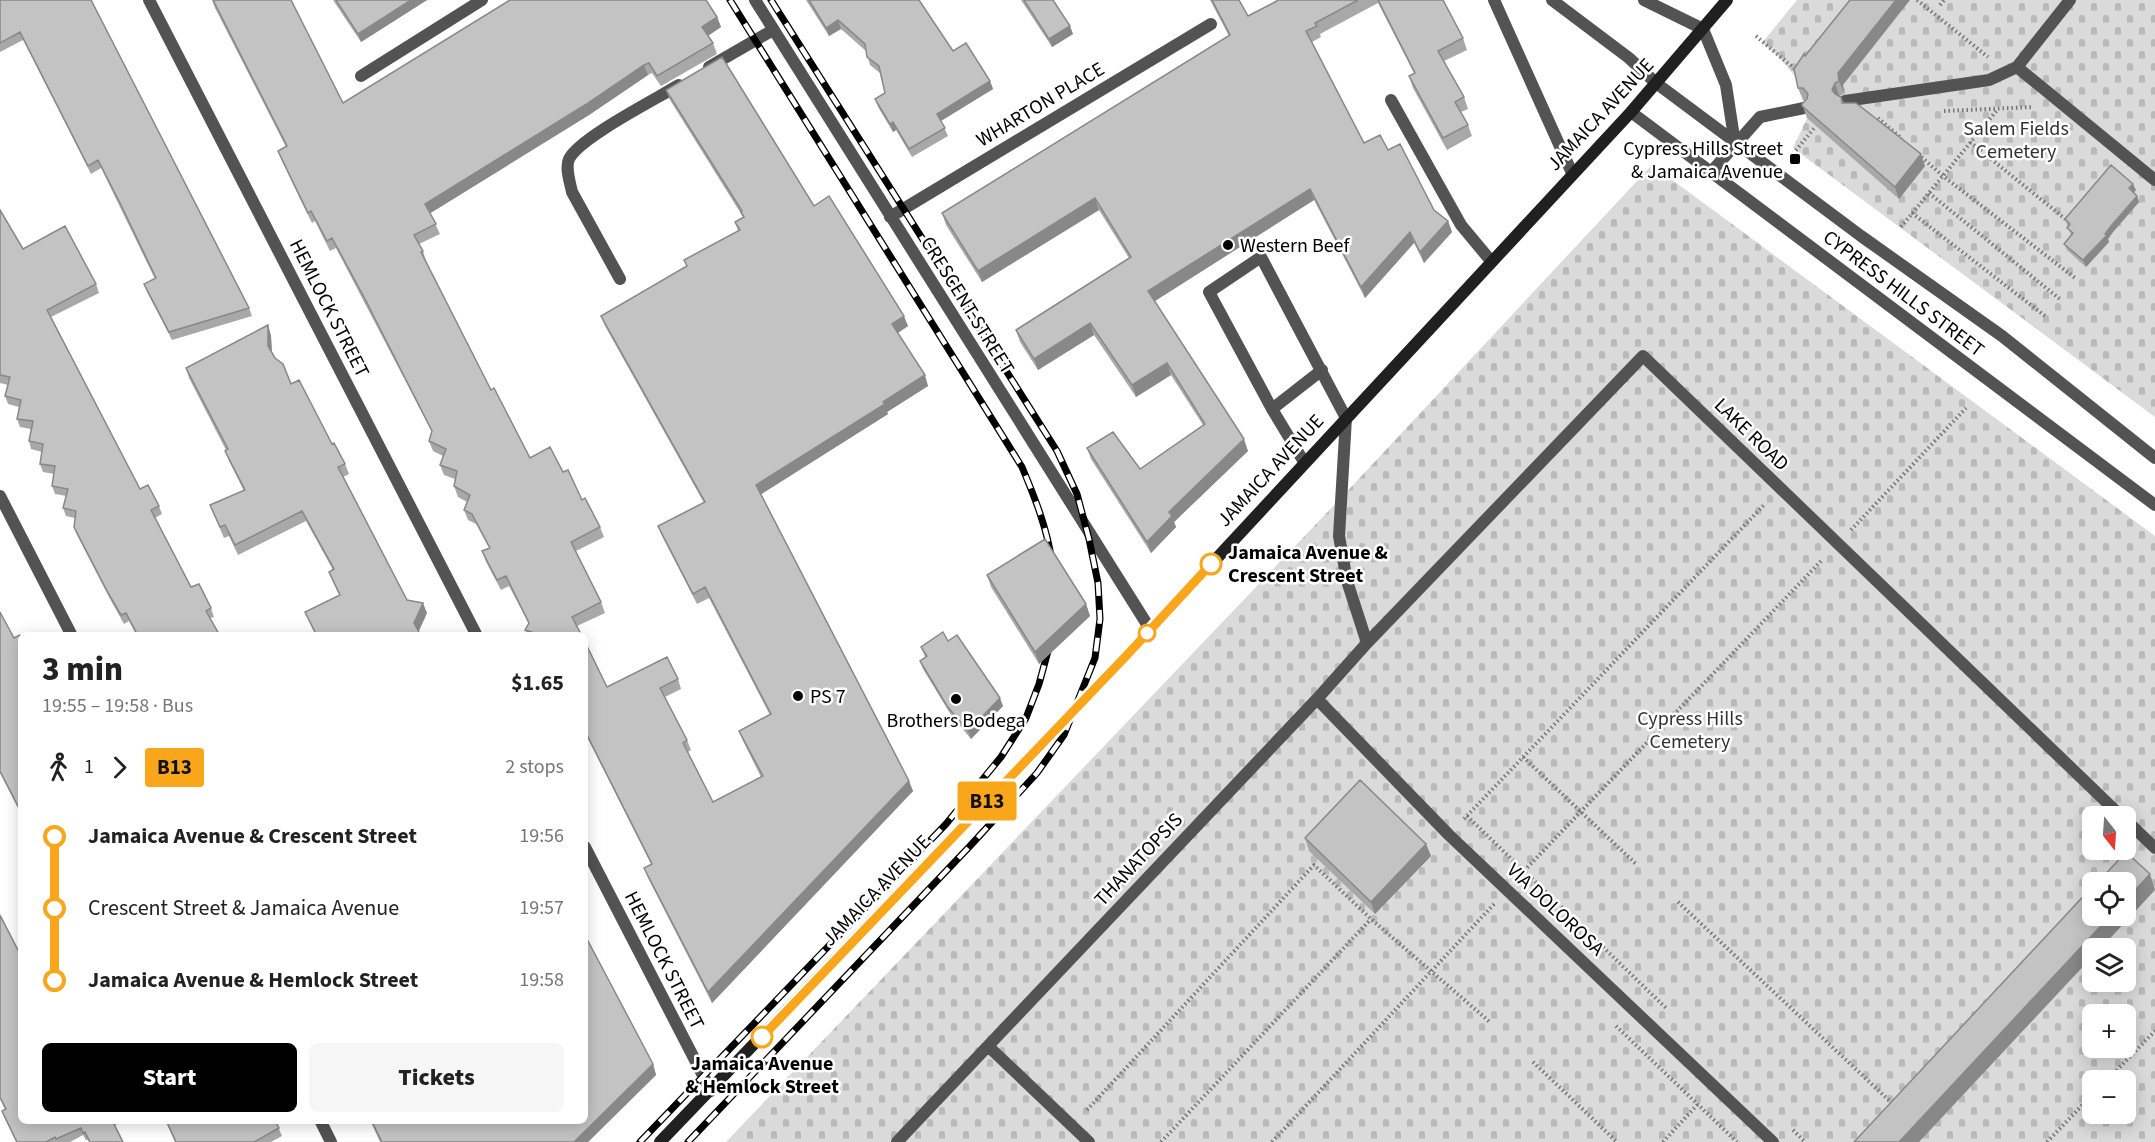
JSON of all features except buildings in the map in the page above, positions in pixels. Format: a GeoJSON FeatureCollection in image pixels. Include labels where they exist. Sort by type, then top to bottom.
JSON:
{"type":"FeatureCollection","features":[{"type":"Feature","properties":{"kind":"main road","name":"JAMAICA AVENUE"},"geometry":{"type":"LineString","coordinates":[[660,1142],[1150,629],[1630,112],[1727,0]]}},
{"type":"Feature","properties":{"kind":"street","name":"HEMLOCK STREET"},"geometry":{"type":"LineString","coordinates":[[149,0],[475,632]]}},
{"type":"Feature","properties":{"kind":"street"},"geometry":{"type":"LineString","coordinates":[[362,76],[482,0]]}},
{"type":"Feature","properties":{"kind":"street","name":"CRESCENT STREET"},"geometry":{"type":"LineString","coordinates":[[754,0],[1150,629]]}},
{"type":"Feature","properties":{"kind":"street"},"geometry":{"type":"LineString","coordinates":[[1494,0],[1572,173]]}},
{"type":"Feature","properties":{"kind":"street","name":"CYPRESS HILLS STREET"},"geometry":{"type":"LineString","coordinates":[[1552,0],[1629,58],[1656,83],[1735,144],[2002,336],[2155,458]]}},
{"type":"Feature","properties":{"kind":"street"},"geometry":{"type":"LineString","coordinates":[[1644,0],[1704,29],[1726,85],[1735,144]]}},
{"type":"Feature","properties":{"kind":"street"},"geometry":{"type":"LineString","coordinates":[[1845,101],[1989,80],[2017,67],[2070,0]]}},
{"type":"Feature","properties":{"kind":"street","name":"WHARTON PLACE"},"geometry":{"type":"LineString","coordinates":[[890,217],[1211,24]]}},
{"type":"Feature","properties":{"kind":"street"},"geometry":{"type":"LineString","coordinates":[[620,279],[573,192],[568,161],[577,149],[591,137],[773,30]]}},
{"type":"Feature","properties":{"kind":"street"},"geometry":{"type":"LineString","coordinates":[[2017,67],[2155,180]]}},
{"type":"Feature","properties":{"kind":"street"},"geometry":{"type":"LineString","coordinates":[[1391,100],[1461,225],[1491,261]]}},
{"type":"Feature","properties":{"kind":"street"},"geometry":{"type":"LineString","coordinates":[[1712,171],[1761,117],[1804,108]]}},
{"type":"Feature","properties":{"kind":"street","name":"CYPRESS HILLS STREET"},"geometry":{"type":"LineString","coordinates":[[1630,112],[1712,171],[2155,505]]}},
{"type":"Feature","properties":{"kind":"street"},"geometry":{"type":"LineString","coordinates":[[1304,462],[1272,409],[1209,292],[1261,257],[1346,418],[1339,536],[1347,581],[1367,643]]}},
{"type":"Feature","properties":{"kind":"street","name":"LAKE ROAD"},"geometry":{"type":"LineString","coordinates":[[1367,643],[1643,356],[2111,806]]}},
{"type":"Feature","properties":{"kind":"street"},"geometry":{"type":"LineString","coordinates":[[1272,409],[1322,370]]}},
{"type":"Feature","properties":{"kind":"street"},"geometry":{"type":"LineString","coordinates":[[0,496],[70,632]]}},
{"type":"Feature","properties":{"kind":"street","name":"THANATOPSIS"},"geometry":{"type":"LineString","coordinates":[[897,1142],[1317,699],[1367,643]]}},
{"type":"Feature","properties":{"kind":"street","name":"VIA DOLOROSA"},"geometry":{"type":"LineString","coordinates":[[1317,699],[1449,835],[1773,1142]]}},
{"type":"Feature","properties":{"kind":"street"},"geometry":{"type":"LineString","coordinates":[[2136,830],[2155,848]]}},
{"type":"Feature","properties":{"kind":"street","name":"HEMLOCK STREET"},"geometry":{"type":"LineString","coordinates":[[588,853],[711,1091]]}},
{"type":"Feature","properties":{"kind":"street"},"geometry":{"type":"LineString","coordinates":[[988,1046],[1089,1142]]}},
{"type":"Feature","properties":{"kind":"street"},"geometry":{"type":"LineString","coordinates":[[322,1124],[331,1142]]}},
{"type":"Feature","properties":{"kind":"path"},"geometry":{"type":"LineString","coordinates":[[1917,0],[1988,57]]}},
{"type":"Feature","properties":{"kind":"path"},"geometry":{"type":"LineString","coordinates":[[1940,5],[1944,0]]}},
{"type":"Feature","properties":{"kind":"path"},"geometry":{"type":"LineString","coordinates":[[1756,36],[1803,75]]}},
{"type":"Feature","properties":{"kind":"path"},"geometry":{"type":"LineString","coordinates":[[1976,60],[1995,53]]}},
{"type":"Feature","properties":{"kind":"path"},"geometry":{"type":"LineString","coordinates":[[1941,111],[2064,106]]}},
{"type":"Feature","properties":{"kind":"path"},"geometry":{"type":"LineString","coordinates":[[1901,227],[1998,108]]}},
{"type":"Feature","properties":{"kind":"path"},"geometry":{"type":"LineString","coordinates":[[1884,113],[1873,114],[1908,145]]}},
{"type":"Feature","properties":{"kind":"path"},"geometry":{"type":"LineString","coordinates":[[1793,154],[1816,126]]}},
{"type":"Feature","properties":{"kind":"path"},"geometry":{"type":"LineString","coordinates":[[1970,142],[2070,222]]}},
{"type":"Feature","properties":{"kind":"path"},"geometry":{"type":"LineString","coordinates":[[1917,152],[1942,176],[2075,278]]}},
{"type":"Feature","properties":{"kind":"path"},"geometry":{"type":"LineString","coordinates":[[1929,193],[2061,300]]}},
{"type":"Feature","properties":{"kind":"path"},"geometry":{"type":"LineString","coordinates":[[1912,213],[2045,316]]}},
{"type":"Feature","properties":{"kind":"path"},"geometry":{"type":"LineString","coordinates":[[1272,1142],[1507,890],[1966,408]]}},
{"type":"Feature","properties":{"kind":"path"},"geometry":{"type":"LineString","coordinates":[[1449,835],[1780,488]]}},
{"type":"Feature","properties":{"kind":"path"},"geometry":{"type":"LineString","coordinates":[[1524,757],[1636,864]]}},
{"type":"Feature","properties":{"kind":"path"},"geometry":{"type":"LineString","coordinates":[[1467,816],[1669,1010]]}},
{"type":"Feature","properties":{"kind":"path"},"geometry":{"type":"LineString","coordinates":[[1072,1126],[1314,865],[1430,972],[1491,1023]]}},
{"type":"Feature","properties":{"kind":"path"},"geometry":{"type":"LineString","coordinates":[[1678,902],[1902,1112]]}},
{"type":"Feature","properties":{"kind":"path"},"geometry":{"type":"LineString","coordinates":[[1161,1142],[1371,919]]}},
{"type":"Feature","properties":{"kind":"path"},"geometry":{"type":"LineString","coordinates":[[2117,1070],[2155,1031]]}},
{"type":"Feature","properties":{"kind":"path"},"geometry":{"type":"LineString","coordinates":[[1533,1062],[1617,1142]]}},
{"type":"Feature","properties":{"kind":"path"},"geometry":{"type":"LineString","coordinates":[[1663,1142],[1714,1086]]}},
{"type":"Feature","properties":{"kind":"path"},"geometry":{"type":"LineString","coordinates":[[2046,1142],[2082,1105]]}},
{"type":"Feature","properties":{"kind":"path"},"geometry":{"type":"LineString","coordinates":[[1788,1126],[1805,1142]]}},
{"type":"Feature","properties":{"kind":"green space","name":"Salem Fields Cemetery"},"geometry":{"type":"Polygon","coordinates":[[[1797,0],[2155,0],[2155,417],[1793,148],[1807,118],[1799,81],[1777,55],[1762,43],[1797,0]]]}},
{"type":"Feature","properties":{"kind":"green space","name":"Cypress Hills Cemetery"},"geometry":{"type":"Polygon","coordinates":[[[1652,165],[2155,536],[2155,1142],[726,1142],[1340,499],[1652,165]]]}},
{"type":"Feature","properties":{"kind":"railway"},"geometry":{"type":"LineString","coordinates":[[730,0],[1022,467],[1044,525],[1052,562]]}},
{"type":"Feature","properties":{"kind":"railway"},"geometry":{"type":"LineString","coordinates":[[688,1142],[1037,773],[1064,735],[1095,658],[1100,619],[1098,583],[1089,539],[1077,494],[1057,451],[771,0]]}},
{"type":"Feature","properties":{"kind":"railway"},"geometry":{"type":"LineString","coordinates":[[640,1142],[946,824],[1001,757],[1026,718],[1039,684],[1051,640]]}},
{"type":"Feature","properties":{"kind":"bus line","name":"B13"},"geometry":{"type":"LineString","coordinates":[[762,1037],[1211,564]]}},
{"type":"Feature","properties":{"kind":"place","name":"Cypress Hills Street & Jamaica Avenue"},"geometry":{"type":"Point","coordinates":[1795,159]}},
{"type":"Feature","properties":{"kind":"place","name":"Western Beef"},"geometry":{"type":"Point","coordinates":[1228,245]}},
{"type":"Feature","properties":{"kind":"place","name":"Jamaica Avenue & Crescent Street"},"geometry":{"type":"Point","coordinates":[1211,564]}},
{"type":"Feature","properties":{"kind":"place","name":"PS 7"},"geometry":{"type":"Point","coordinates":[798,696]}},
{"type":"Feature","properties":{"kind":"place","name":"Brothers Bodega"},"geometry":{"type":"Point","coordinates":[956,699]}},
{"type":"Feature","properties":{"kind":"place","name":"Jamaica Avenue & Hemlock Street"},"geometry":{"type":"Point","coordinates":[762,1037]}}]}
